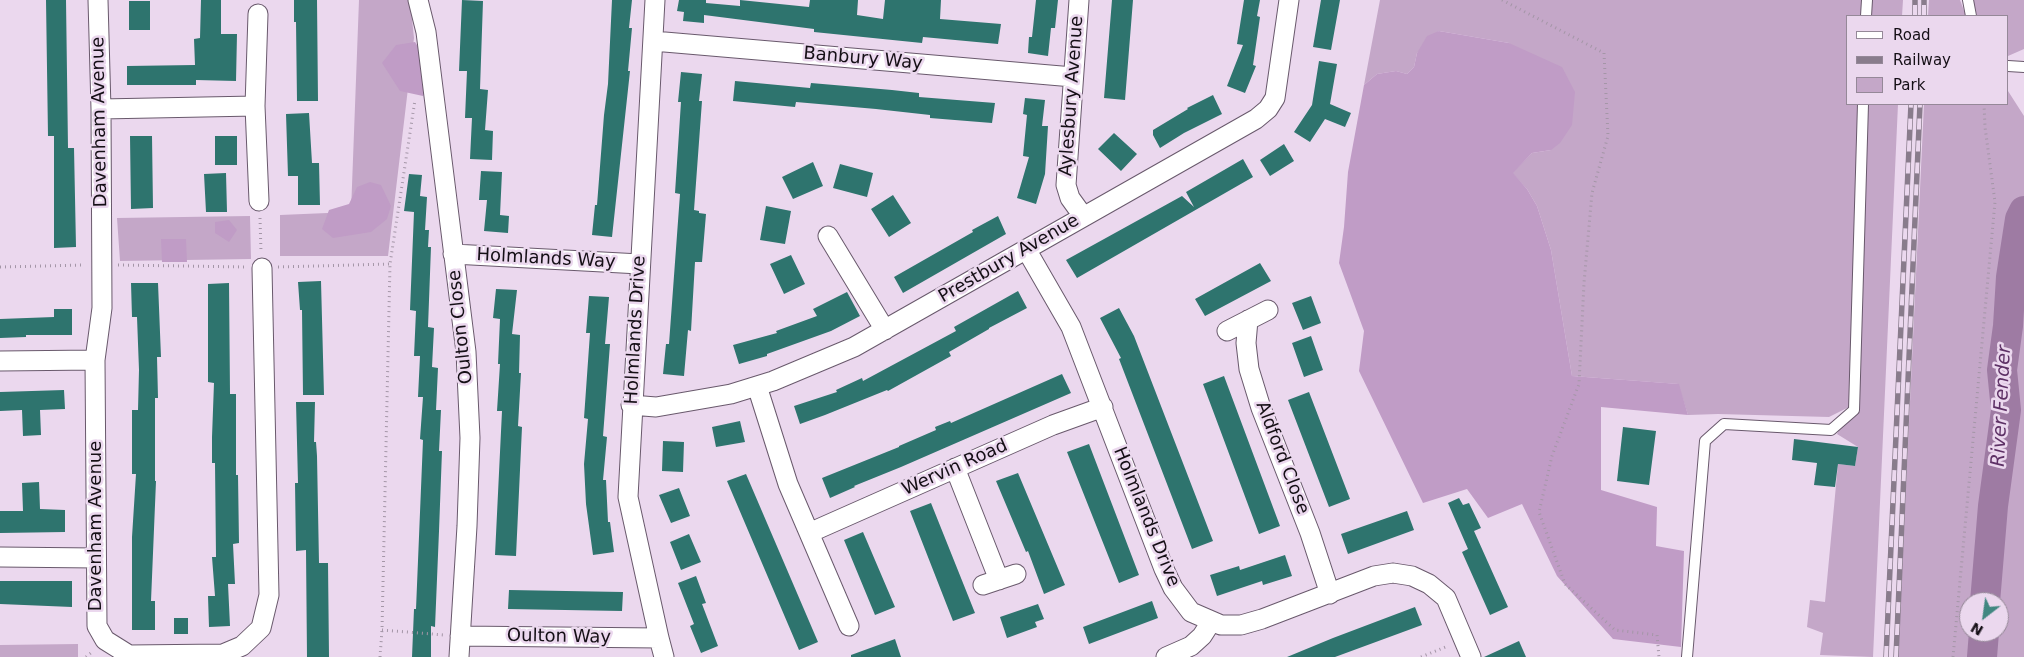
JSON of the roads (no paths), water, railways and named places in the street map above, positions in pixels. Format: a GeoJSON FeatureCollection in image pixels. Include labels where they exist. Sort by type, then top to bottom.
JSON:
{"type":"FeatureCollection","features":[{"type":"Feature","properties":{"kind":"street","name":"Davenham Avenue"},"geometry":{"type":"LineString","coordinates":[[98,0],[102,109],[102,308],[95,360],[97,626],[105,640],[129,655],[223,654],[242,646],[261,628],[269,595],[262,268]]}},
{"type":"Feature","properties":{"kind":"street","name":"Oulton Close"},"geometry":{"type":"LineString","coordinates":[[418,0],[426,32],[466,352],[470,438],[459,657]]}},
{"type":"Feature","properties":{"kind":"street","name":"Holmlands Drive"},"geometry":{"type":"LineString","coordinates":[[655,0],[631,405],[628,497],[658,638],[664,657]]}},
{"type":"Feature","properties":{"kind":"street","name":"Aylesbury Avenue"},"geometry":{"type":"LineString","coordinates":[[1079,0],[1066,185],[1070,198],[1083,216]]}},
{"type":"Feature","properties":{"kind":"street","name":"Prestbury Avenue"},"geometry":{"type":"LineString","coordinates":[[631,405],[656,407],[731,394],[811,366],[854,347],[1256,119],[1268,109],[1274,98],[1289,0]]}},
{"type":"Feature","properties":{"kind":"street"},"geometry":{"type":"LineString","coordinates":[[258,14],[255,106],[259,201]]}},
{"type":"Feature","properties":{"kind":"street","name":"Banbury Way"},"geometry":{"type":"LineString","coordinates":[[653,41],[1073,77]]}},
{"type":"Feature","properties":{"kind":"street"},"geometry":{"type":"LineString","coordinates":[[102,109],[255,106]]}},
{"type":"Feature","properties":{"kind":"street"},"geometry":{"type":"LineString","coordinates":[[828,236],[885,330]]}},
{"type":"Feature","properties":{"kind":"street","name":"Holmlands Drive"},"geometry":{"type":"LineString","coordinates":[[1026,249],[1071,327],[1164,569],[1174,588],[1191,612],[1221,625],[1241,625],[1330,594],[1374,576],[1393,573],[1412,576],[1429,584],[1446,598],[1471,657]]}},
{"type":"Feature","properties":{"kind":"street","name":"Holmlands Way"},"geometry":{"type":"LineString","coordinates":[[453,254],[640,264]]}},
{"type":"Feature","properties":{"kind":"street"},"geometry":{"type":"LineString","coordinates":[[1227,331],[1268,310]]}},
{"type":"Feature","properties":{"kind":"street","name":"Aldford Close"},"geometry":{"type":"LineString","coordinates":[[1248,320],[1246,343],[1248,369],[1261,408],[1310,533],[1330,594]]}},
{"type":"Feature","properties":{"kind":"street"},"geometry":{"type":"LineString","coordinates":[[0,361],[95,360]]}},
{"type":"Feature","properties":{"kind":"street"},"geometry":{"type":"LineString","coordinates":[[757,386],[788,484],[849,626]]}},
{"type":"Feature","properties":{"kind":"street","name":"Wervin Road"},"geometry":{"type":"LineString","coordinates":[[809,533],[1053,425],[1103,407]]}},
{"type":"Feature","properties":{"kind":"street"},"geometry":{"type":"LineString","coordinates":[[955,468],[999,580]]}},
{"type":"Feature","properties":{"kind":"street"},"geometry":{"type":"LineString","coordinates":[[0,557],[96,558]]}},
{"type":"Feature","properties":{"kind":"street"},"geometry":{"type":"LineString","coordinates":[[1166,657],[1191,646],[1202,636],[1211,622]]}},
{"type":"Feature","properties":{"kind":"street","name":"Oulton Way"},"geometry":{"type":"LineString","coordinates":[[460,636],[658,638]]}},
{"type":"Feature","properties":{"kind":"lane"},"geometry":{"type":"LineString","coordinates":[[1866,15],[1867,0]]}},
{"type":"Feature","properties":{"kind":"lane"},"geometry":{"type":"LineString","coordinates":[[1968,0],[1972,15]]}},
{"type":"Feature","properties":{"kind":"lane"},"geometry":{"type":"LineString","coordinates":[[2009,66],[2024,67]]}},
{"type":"Feature","properties":{"kind":"lane"},"geometry":{"type":"LineString","coordinates":[[1687,657],[1705,441],[1724,424],[1831,430],[1854,410],[1864,105]]}},
{"type":"Feature","properties":{"kind":"waterway","name":"River Fender"},"geometry":{"type":"LineString","coordinates":[[1986,592],[1993,506],[2006,410],[2002,370],[2008,326],[2011,277],[2020,219],[2024,211]]}},
{"type":"Feature","properties":{"kind":"waterway","name":"River Fender"},"geometry":{"type":"LineString","coordinates":[[1982,657],[1983,642]]}},
{"type":"Feature","properties":{"kind":"railway"},"geometry":{"type":"LineString","coordinates":[[1915,0],[1915,15]]}},
{"type":"Feature","properties":{"kind":"railway"},"geometry":{"type":"LineString","coordinates":[[1924,0],[1924,15]]}},
{"type":"Feature","properties":{"kind":"railway"},"geometry":{"type":"LineString","coordinates":[[1886,657],[1911,105]]}},
{"type":"Feature","properties":{"kind":"railway"},"geometry":{"type":"LineString","coordinates":[[1896,657],[1920,105]]}}]}
